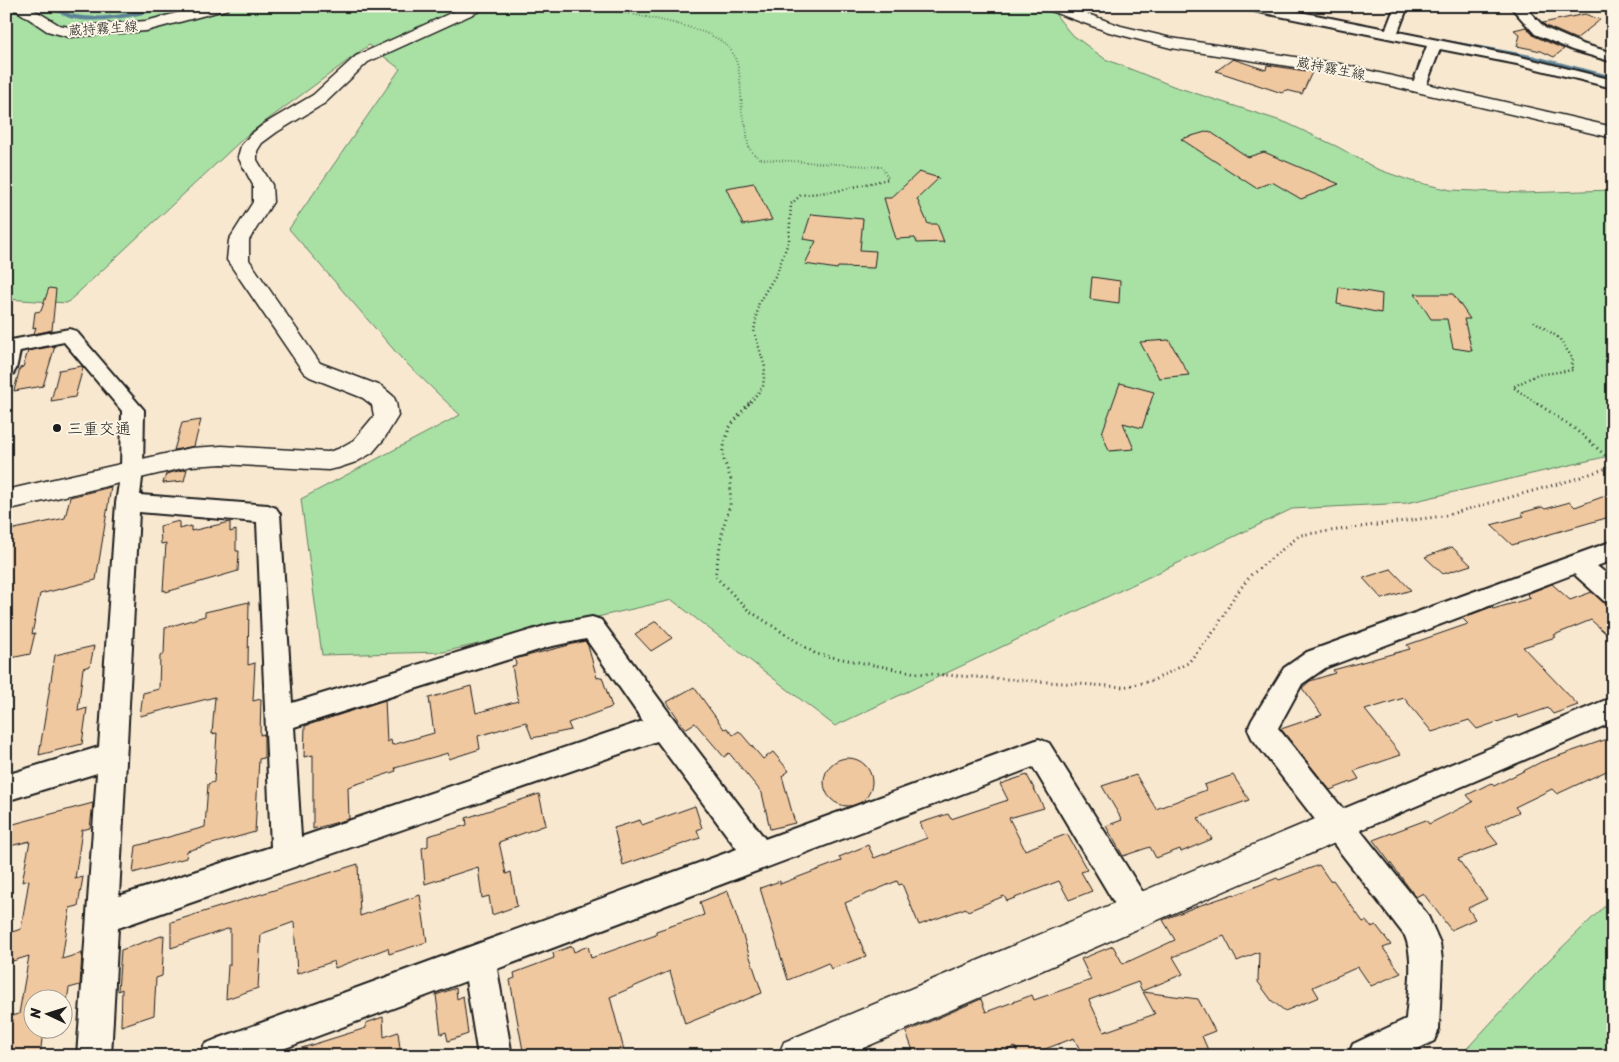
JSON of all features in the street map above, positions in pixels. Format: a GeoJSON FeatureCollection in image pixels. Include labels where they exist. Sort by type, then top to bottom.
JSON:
{"type":"FeatureCollection","features":[{"type":"Feature","properties":{"kind":"street","name":"蔵持霧生線"},"geometry":{"type":"LineString","coordinates":[[17,6],[53,28],[70,32],[146,26],[223,6]]}},
{"type":"Feature","properties":{"kind":"street"},"geometry":{"type":"LineString","coordinates":[[6,500],[132,470],[203,456],[328,461],[354,454],[364,446],[386,416],[384,402],[372,392],[312,368],[238,260],[239,240],[263,202],[264,196],[264,186],[248,160],[247,155],[252,144],[263,133],[320,98],[347,70],[362,59],[479,6]]}},
{"type":"Feature","properties":{"kind":"street","name":"蔵持霧生線"},"geometry":{"type":"LineString","coordinates":[[1050,6],[1115,29],[1171,43],[1316,64],[1613,133]]}},
{"type":"Feature","properties":{"kind":"street"},"geometry":{"type":"LineString","coordinates":[[1249,6],[1390,33],[1434,45],[1549,67],[1613,84]]}},
{"type":"Feature","properties":{"kind":"street"},"geometry":{"type":"LineString","coordinates":[[1390,33],[1402,6]]}},
{"type":"Feature","properties":{"kind":"street"},"geometry":{"type":"LineString","coordinates":[[1516,6],[1540,31],[1577,47],[1613,58]]}},
{"type":"Feature","properties":{"kind":"street"},"geometry":{"type":"LineString","coordinates":[[1418,88],[1434,45]]}},
{"type":"Feature","properties":{"kind":"street"},"geometry":{"type":"LineString","coordinates":[[6,369],[9,347],[69,335],[133,410],[132,470],[128,503],[94,1056]]}},
{"type":"Feature","properties":{"kind":"street"},"geometry":{"type":"LineString","coordinates":[[128,503],[268,514],[287,856]]}},
{"type":"Feature","properties":{"kind":"street"},"geometry":{"type":"LineString","coordinates":[[1365,1056],[1422,1029],[1424,943],[1416,926],[1339,825],[1262,729],[1293,676],[1316,660],[1613,550]]}},
{"type":"Feature","properties":{"kind":"street"},"geometry":{"type":"LineString","coordinates":[[1578,563],[1613,594]]}},
{"type":"Feature","properties":{"kind":"street"},"geometry":{"type":"LineString","coordinates":[[280,719],[548,636],[592,627],[663,727],[759,855]]}},
{"type":"Feature","properties":{"kind":"street"},"geometry":{"type":"LineString","coordinates":[[798,1056],[1136,910],[1613,709]]}},
{"type":"Feature","properties":{"kind":"street"},"geometry":{"type":"LineString","coordinates":[[102,918],[663,727]]}},
{"type":"Feature","properties":{"kind":"street"},"geometry":{"type":"LineString","coordinates":[[218,1056],[479,961],[1039,752],[1136,910]]}},
{"type":"Feature","properties":{"kind":"street"},"geometry":{"type":"LineString","coordinates":[[6,788],[112,756]]}},
{"type":"Feature","properties":{"kind":"street"},"geometry":{"type":"LineString","coordinates":[[479,961],[496,1056]]}},
{"type":"Feature","properties":{"kind":"path"},"geometry":{"type":"LineString","coordinates":[[587,6],[705,32],[723,42],[730,50],[740,76],[744,105],[742,112],[746,126],[747,146],[760,159],[882,167],[888,179],[837,191],[801,195],[791,204],[789,240],[777,273],[759,302],[754,331],[765,367],[763,387],[729,428],[722,454],[731,480],[730,505],[723,528],[715,576],[748,610],[816,654],[916,673],[1123,687],[1152,681],[1188,663],[1215,630],[1234,596],[1251,575],[1300,535],[1444,516],[1572,480],[1613,464],[1575,429],[1513,387],[1536,375],[1574,370],[1571,366],[1574,359],[1559,338],[1534,321]]}},
{"type":"Feature","properties":{"kind":"green space"},"geometry":{"type":"Polygon","coordinates":[[[6,6],[1049,6],[1070,33],[1105,59],[1173,86],[1287,123],[1338,147],[1377,169],[1411,181],[1451,190],[1523,193],[1613,190],[1613,455],[1407,503],[1292,509],[835,726],[672,600],[443,652],[322,655],[301,499],[460,415],[401,358],[289,229],[400,69],[369,45],[247,135],[67,303],[6,299],[6,6]]]}},
{"type":"Feature","properties":{"kind":"green space"},"geometry":{"type":"Polygon","coordinates":[[[1613,898],[1613,1056],[1460,1056],[1549,960],[1613,898]]]}},
{"type":"Feature","properties":{"kind":"building"},"geometry":{"type":"Polygon","coordinates":[[[1585,14],[1600,20],[1576,39],[1543,23],[1585,14]]]}},
{"type":"Feature","properties":{"kind":"building"},"geometry":{"type":"Polygon","coordinates":[[[1526,27],[1534,36],[1564,49],[1554,57],[1541,51],[1517,46],[1520,35],[1514,30],[1526,27]]]}},
{"type":"Feature","properties":{"kind":"building"},"geometry":{"type":"Polygon","coordinates":[[[1233,59],[1266,70],[1267,65],[1312,72],[1302,94],[1286,90],[1282,93],[1216,71],[1233,59]]]}},
{"type":"Feature","properties":{"kind":"building"},"geometry":{"type":"Polygon","coordinates":[[[1209,131],[1248,157],[1264,152],[1339,184],[1301,199],[1272,182],[1256,188],[1181,139],[1209,131]]]}},
{"type":"Feature","properties":{"kind":"building"},"geometry":{"type":"Polygon","coordinates":[[[919,172],[939,178],[917,199],[928,224],[937,224],[944,242],[917,243],[915,238],[896,239],[884,198],[891,198],[919,172]]]}},
{"type":"Feature","properties":{"kind":"building"},"geometry":{"type":"Polygon","coordinates":[[[754,183],[772,220],[743,225],[726,188],[754,183]]]}},
{"type":"Feature","properties":{"kind":"building"},"geometry":{"type":"Polygon","coordinates":[[[811,214],[863,219],[860,250],[876,251],[874,268],[838,267],[837,269],[805,264],[816,241],[803,239],[811,214]]]}},
{"type":"Feature","properties":{"kind":"building"},"geometry":{"type":"Polygon","coordinates":[[[1092,277],[1120,281],[1119,303],[1090,299],[1092,277]]]}},
{"type":"Feature","properties":{"kind":"building"},"geometry":{"type":"Polygon","coordinates":[[[1339,287],[1382,294],[1381,313],[1337,304],[1339,287]]]}},
{"type":"Feature","properties":{"kind":"building"},"geometry":{"type":"Polygon","coordinates":[[[49,288],[56,289],[52,330],[34,334],[36,327],[33,328],[35,312],[41,311],[49,288]]]}},
{"type":"Feature","properties":{"kind":"building"},"geometry":{"type":"Polygon","coordinates":[[[1415,294],[1453,294],[1470,319],[1464,319],[1472,351],[1453,348],[1447,319],[1431,319],[1415,294]]]}},
{"type":"Feature","properties":{"kind":"building"},"geometry":{"type":"Polygon","coordinates":[[[1169,340],[1189,375],[1159,378],[1140,342],[1169,340]]]}},
{"type":"Feature","properties":{"kind":"building"},"geometry":{"type":"Polygon","coordinates":[[[55,346],[43,386],[14,391],[20,368],[23,367],[28,351],[55,346]]]}},
{"type":"Feature","properties":{"kind":"building"},"geometry":{"type":"Polygon","coordinates":[[[82,366],[75,397],[51,401],[59,370],[82,366]]]}},
{"type":"Feature","properties":{"kind":"building"},"geometry":{"type":"Polygon","coordinates":[[[1120,383],[1154,392],[1142,428],[1123,423],[1134,449],[1109,451],[1102,433],[1120,383]]]}},
{"type":"Feature","properties":{"kind":"building"},"geometry":{"type":"Polygon","coordinates":[[[201,420],[194,446],[174,450],[182,423],[201,420]]]}},
{"type":"Feature","properties":{"kind":"building"},"geometry":{"type":"Polygon","coordinates":[[[187,469],[184,481],[163,483],[166,474],[187,469]]]}},
{"type":"Feature","properties":{"kind":"building"},"geometry":{"type":"Polygon","coordinates":[[[111,487],[96,580],[40,594],[30,654],[6,659],[6,545],[10,530],[65,518],[70,497],[111,487]]]}},
{"type":"Feature","properties":{"kind":"building"},"geometry":{"type":"Polygon","coordinates":[[[1613,493],[1613,516],[1512,545],[1491,525],[1524,516],[1521,513],[1542,507],[1545,509],[1570,502],[1575,507],[1613,493]]]}},
{"type":"Feature","properties":{"kind":"building"},"geometry":{"type":"Polygon","coordinates":[[[179,521],[179,529],[191,526],[191,531],[230,522],[230,532],[236,530],[236,551],[239,551],[238,571],[166,592],[165,590],[163,591],[166,543],[161,544],[160,526],[179,521]]]}},
{"type":"Feature","properties":{"kind":"building"},"geometry":{"type":"Polygon","coordinates":[[[1452,547],[1471,565],[1443,574],[1425,557],[1452,547]]]}},
{"type":"Feature","properties":{"kind":"building"},"geometry":{"type":"Polygon","coordinates":[[[1391,569],[1411,590],[1382,599],[1363,578],[1391,569]]]}},
{"type":"Feature","properties":{"kind":"building"},"geometry":{"type":"Polygon","coordinates":[[[1552,584],[1570,600],[1592,592],[1603,602],[1613,606],[1613,640],[1591,620],[1554,635],[1556,637],[1523,647],[1578,705],[1553,714],[1548,708],[1519,718],[1517,715],[1477,729],[1469,720],[1432,732],[1404,698],[1365,710],[1401,755],[1354,771],[1359,779],[1330,790],[1281,729],[1322,715],[1302,688],[1310,681],[1335,673],[1333,670],[1410,649],[1407,645],[1468,624],[1462,618],[1491,607],[1493,609],[1531,598],[1527,594],[1552,584]]]}},
{"type":"Feature","properties":{"kind":"building"},"geometry":{"type":"Polygon","coordinates":[[[249,602],[248,665],[255,663],[253,701],[261,699],[260,735],[264,734],[264,758],[259,759],[255,832],[187,851],[186,858],[133,873],[136,846],[205,827],[208,784],[214,782],[217,733],[212,734],[215,697],[140,716],[143,693],[159,689],[160,656],[164,654],[165,628],[205,616],[205,612],[249,602]]]}},
{"type":"Feature","properties":{"kind":"building"},"geometry":{"type":"Polygon","coordinates":[[[656,621],[672,638],[651,651],[635,634],[656,621]]]}},
{"type":"Feature","properties":{"kind":"building"},"geometry":{"type":"Polygon","coordinates":[[[585,641],[597,678],[602,677],[612,707],[568,723],[571,730],[532,738],[526,722],[478,736],[480,749],[449,759],[448,753],[395,768],[396,771],[348,787],[349,819],[313,829],[313,755],[304,757],[305,726],[385,700],[387,742],[391,740],[392,745],[434,733],[429,698],[471,686],[476,713],[518,701],[512,666],[516,665],[515,659],[585,641]]]}},
{"type":"Feature","properties":{"kind":"building"},"geometry":{"type":"Polygon","coordinates":[[[94,646],[90,666],[83,668],[78,711],[87,708],[82,744],[39,755],[55,655],[94,646]]]}},
{"type":"Feature","properties":{"kind":"building"},"geometry":{"type":"Polygon","coordinates":[[[694,687],[724,729],[727,728],[733,735],[739,731],[763,759],[773,752],[789,771],[782,776],[795,823],[770,829],[762,793],[729,753],[724,757],[695,723],[685,729],[667,702],[694,687]]]}},
{"type":"Feature","properties":{"kind":"building"},"geometry":{"type":"Polygon","coordinates":[[[1613,737],[1613,768],[1557,794],[1552,789],[1515,807],[1519,812],[1485,828],[1498,844],[1458,859],[1487,899],[1468,908],[1475,919],[1451,930],[1423,893],[1416,897],[1373,840],[1426,820],[1429,824],[1473,802],[1467,795],[1491,783],[1494,786],[1541,762],[1613,737]]]}},
{"type":"Feature","properties":{"kind":"building"},"geometry":{"type":"Polygon","coordinates":[[[848,758],[857,760],[865,765],[870,773],[872,782],[870,791],[865,799],[857,804],[848,806],[839,804],[831,799],[826,791],[824,782],[826,773],[831,765],[839,760],[848,758]]]}},
{"type":"Feature","properties":{"kind":"building"},"geometry":{"type":"Polygon","coordinates":[[[1027,775],[1044,808],[1009,818],[1025,850],[1067,834],[1087,870],[1081,872],[1092,891],[1069,900],[1059,881],[1007,901],[1004,896],[968,911],[966,908],[919,925],[902,884],[899,885],[897,881],[845,903],[866,956],[831,969],[828,963],[788,980],[760,888],[780,881],[780,884],[841,861],[839,857],[868,845],[874,858],[927,838],[920,823],[948,814],[951,819],[1008,800],[1000,784],[1027,775]]]}},
{"type":"Feature","properties":{"kind":"building"},"geometry":{"type":"Polygon","coordinates":[[[1136,775],[1156,809],[1206,790],[1204,785],[1233,775],[1249,800],[1198,818],[1212,839],[1181,852],[1180,849],[1156,858],[1150,847],[1123,856],[1106,826],[1122,820],[1102,786],[1136,775]]]}},
{"type":"Feature","properties":{"kind":"building"},"geometry":{"type":"Polygon","coordinates":[[[539,794],[546,825],[499,842],[506,874],[511,872],[517,906],[492,915],[489,896],[482,898],[478,867],[425,884],[422,848],[428,846],[428,836],[467,825],[466,818],[539,794]]]}},
{"type":"Feature","properties":{"kind":"building"},"geometry":{"type":"Polygon","coordinates":[[[93,803],[90,828],[82,830],[75,879],[83,877],[78,906],[70,908],[62,959],[82,953],[80,985],[69,988],[69,990],[23,990],[29,956],[6,963],[12,932],[21,929],[29,880],[22,882],[30,841],[6,847],[6,826],[93,803]]]}},
{"type":"Feature","properties":{"kind":"building"},"geometry":{"type":"Polygon","coordinates":[[[695,806],[702,828],[697,830],[700,838],[623,865],[614,828],[640,820],[642,825],[695,806]]]}},
{"type":"Feature","properties":{"kind":"building"},"geometry":{"type":"Polygon","coordinates":[[[358,864],[360,916],[420,895],[427,942],[389,954],[388,948],[335,968],[334,961],[297,974],[294,922],[261,934],[258,988],[226,999],[228,965],[230,965],[230,928],[171,948],[171,922],[358,864]]]}},
{"type":"Feature","properties":{"kind":"building"},"geometry":{"type":"Polygon","coordinates":[[[1319,865],[1330,881],[1333,880],[1363,922],[1366,921],[1371,927],[1376,925],[1391,945],[1383,948],[1401,973],[1371,986],[1358,967],[1313,987],[1319,997],[1285,1011],[1272,1001],[1258,982],[1259,952],[1237,961],[1224,936],[1173,957],[1183,974],[1142,991],[1138,982],[1089,1000],[1104,1032],[1155,1014],[1143,992],[1198,999],[1215,1031],[1202,1036],[1208,1050],[1193,1056],[1083,1056],[1074,1038],[1027,1056],[1019,1056],[1015,1047],[993,1056],[915,1056],[906,1032],[981,999],[986,1012],[1032,995],[1034,1000],[1091,980],[1081,959],[1113,946],[1123,964],[1175,940],[1163,920],[1277,878],[1279,880],[1319,865]]]}},
{"type":"Feature","properties":{"kind":"building"},"geometry":{"type":"Polygon","coordinates":[[[728,891],[762,993],[685,1024],[670,971],[610,997],[624,1050],[611,1056],[524,1056],[510,980],[515,978],[514,973],[554,958],[553,953],[572,946],[574,952],[588,946],[591,958],[656,935],[656,931],[704,915],[700,902],[728,891]]]}},
{"type":"Feature","properties":{"kind":"building"},"geometry":{"type":"Polygon","coordinates":[[[164,935],[162,976],[156,978],[154,1015],[121,1026],[122,989],[118,991],[121,950],[164,935]]]}},
{"type":"Feature","properties":{"kind":"building"},"geometry":{"type":"Polygon","coordinates":[[[456,988],[457,999],[463,996],[468,1034],[448,1041],[446,1032],[441,1034],[436,995],[456,988]]]}},
{"type":"Feature","properties":{"kind":"building"},"geometry":{"type":"Polygon","coordinates":[[[22,997],[22,1040],[42,1040],[40,1056],[6,1056],[6,1017],[19,1014],[22,997]]]}},
{"type":"Feature","properties":{"kind":"building"},"geometry":{"type":"Polygon","coordinates":[[[383,1017],[384,1037],[398,1032],[401,1056],[290,1056],[289,1052],[366,1028],[366,1023],[383,1017]]]}},
{"type":"Feature","properties":{"kind":"waterway"},"geometry":{"type":"LineString","coordinates":[[53,6],[70,16],[92,19],[131,15],[166,6]]}},
{"type":"Feature","properties":{"kind":"waterway"},"geometry":{"type":"LineString","coordinates":[[1441,41],[1531,57],[1613,78]]}},
{"type":"Feature","properties":{"kind":"place","name":"三重交通"},"geometry":{"type":"Point","coordinates":[57,428]}}]}
